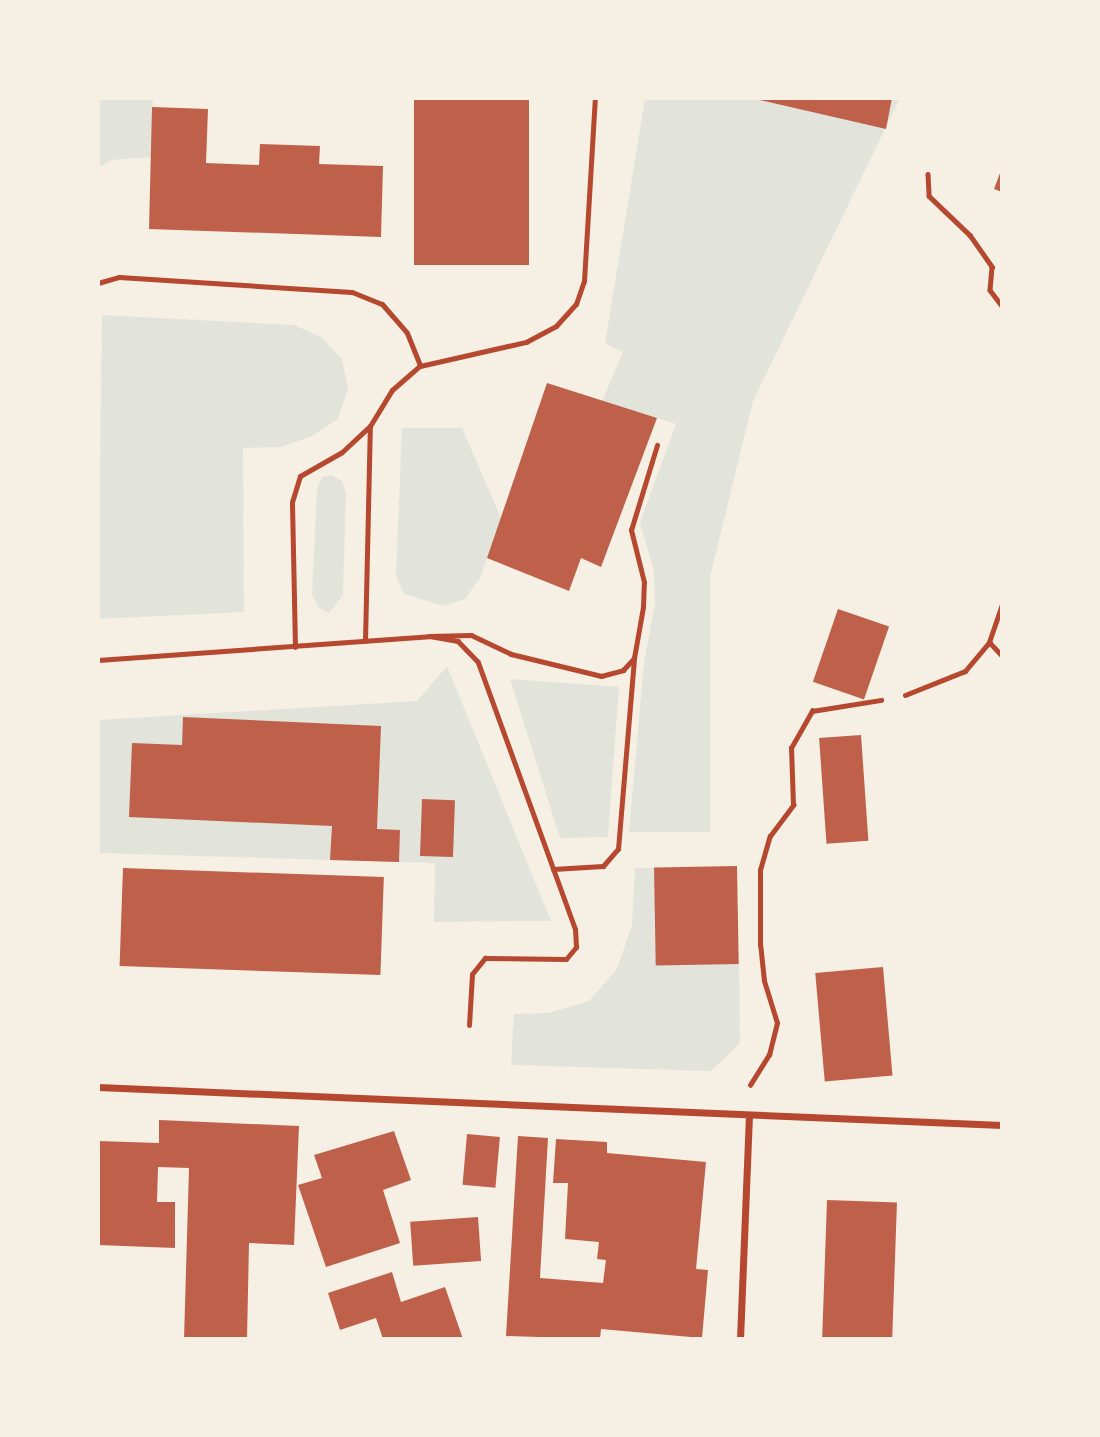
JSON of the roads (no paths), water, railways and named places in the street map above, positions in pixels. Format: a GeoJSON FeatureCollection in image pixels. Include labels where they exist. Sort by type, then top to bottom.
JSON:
{"type":"FeatureCollection","features":[{"type":"Feature","properties":{"kind":"street"},"geometry":{"type":"LineString","coordinates":[[98,1087],[1002,1125]]}},
{"type":"Feature","properties":{"kind":"street"},"geometry":{"type":"LineString","coordinates":[[740,1339],[750,1116]]}},
{"type":"Feature","properties":{"kind":"lane"},"geometry":{"type":"LineString","coordinates":[[295,648],[292,502],[300,476],[342,452],[370,426],[392,390],[420,366],[526,342],[555,326],[576,304],[584,281],[595,98]]}},
{"type":"Feature","properties":{"kind":"lane"},"geometry":{"type":"LineString","coordinates":[[98,283],[119,277],[352,292],[382,304],[407,333],[420,366]]}},
{"type":"Feature","properties":{"kind":"lane"},"geometry":{"type":"LineString","coordinates":[[365,641],[370,426]]}},
{"type":"Feature","properties":{"kind":"lane"},"geometry":{"type":"LineString","coordinates":[[553,869],[603,866],[618,849],[634,658],[641,631],[643,582],[631,530],[657,445]]}},
{"type":"Feature","properties":{"kind":"lane"},"geometry":{"type":"LineString","coordinates":[[905,695],[965,671],[989,642],[1002,605]]}},
{"type":"Feature","properties":{"kind":"lane"},"geometry":{"type":"LineString","coordinates":[[98,660],[471,635],[511,654],[601,676],[623,670],[634,658]]}},
{"type":"Feature","properties":{"kind":"lane"},"geometry":{"type":"LineString","coordinates":[[429,636],[458,642],[478,662],[575,929],[576,947],[566,959],[485,958],[472,974],[469,1025]]}},
{"type":"Feature","properties":{"kind":"lane"},"geometry":{"type":"LineString","coordinates":[[989,642],[1002,656]]}}]}
